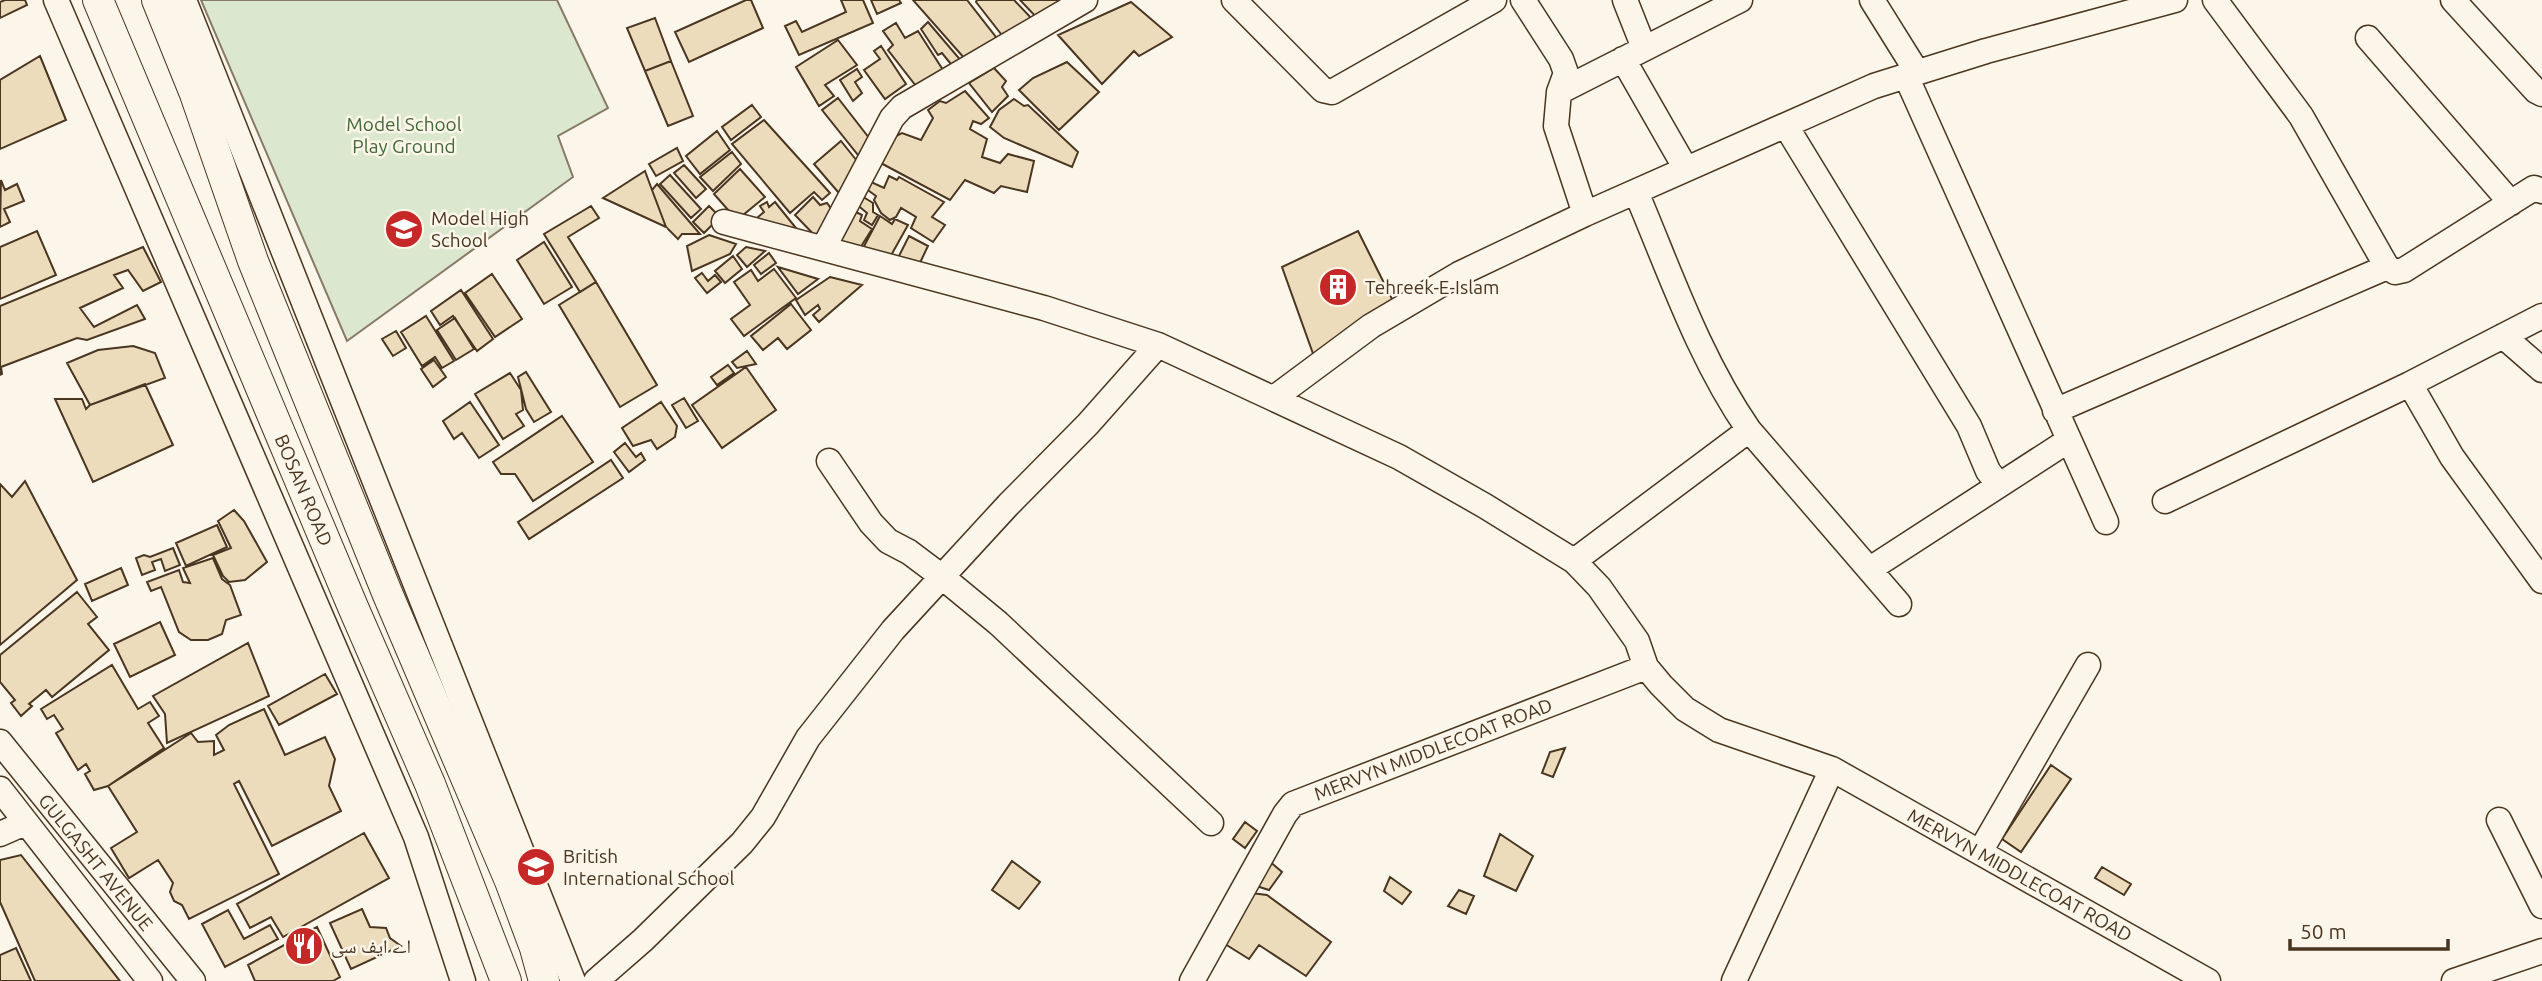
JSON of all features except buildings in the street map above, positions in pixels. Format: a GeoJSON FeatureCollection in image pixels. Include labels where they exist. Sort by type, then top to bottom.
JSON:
{"type":"FeatureCollection","features":[{"type":"Feature","properties":{"kind":"main road","name":"BOSAN ROAD"},"geometry":{"type":"LineString","coordinates":[[98,0],[347,594],[430,784],[506,981]]}},
{"type":"Feature","properties":{"kind":"main road","name":"BOSAN ROAD"},"geometry":{"type":"LineString","coordinates":[[157,0],[195,94],[253,261],[388,595],[510,881],[544,981]]}},
{"type":"Feature","properties":{"kind":"street"},"geometry":{"type":"LineString","coordinates":[[56,0],[416,837],[463,981]]}},
{"type":"Feature","properties":{"kind":"street"},"geometry":{"type":"LineString","coordinates":[[184,0],[573,981]]}},
{"type":"Feature","properties":{"kind":"street"},"geometry":{"type":"LineString","coordinates":[[824,247],[892,118],[902,107],[1085,0]]}},
{"type":"Feature","properties":{"kind":"street"},"geometry":{"type":"LineString","coordinates":[[1234,0],[1323,90],[1332,92],[1494,0]]}},
{"type":"Feature","properties":{"kind":"street"},"geometry":{"type":"LineString","coordinates":[[1523,0],[1562,59],[1566,73],[1559,92],[1556,126],[1585,214]]}},
{"type":"Feature","properties":{"kind":"street"},"geometry":{"type":"LineString","coordinates":[[1625,0],[1634,54],[1686,169]]}},
{"type":"Feature","properties":{"kind":"street"},"geometry":{"type":"LineString","coordinates":[[1559,92],[1740,0]]}},
{"type":"Feature","properties":{"kind":"street"},"geometry":{"type":"LineString","coordinates":[[1872,0],[1911,74],[2055,411],[2106,522]]}},
{"type":"Feature","properties":{"kind":"street"},"geometry":{"type":"LineString","coordinates":[[1274,398],[1371,326],[1459,274],[1636,191],[1874,86],[1986,51],[2175,0]]}},
{"type":"Feature","properties":{"kind":"street"},"geometry":{"type":"LineString","coordinates":[[2216,0],[2301,116],[2387,267],[2395,272],[2404,270],[2534,188],[2542,191]]}},
{"type":"Feature","properties":{"kind":"street"},"geometry":{"type":"LineString","coordinates":[[2453,0],[2536,91],[2542,94]]}},
{"type":"Feature","properties":{"kind":"street"},"geometry":{"type":"LineString","coordinates":[[2368,38],[2511,203]]}},
{"type":"Feature","properties":{"kind":"street"},"geometry":{"type":"LineString","coordinates":[[1786,126],[1969,426],[1989,471],[1999,485]]}},
{"type":"Feature","properties":{"kind":"street"},"geometry":{"type":"LineString","coordinates":[[1636,191],[1711,369],[1749,430],[1899,604]]}},
{"type":"Feature","properties":{"kind":"street","name":"MERVYN MIDDLECOAT ROAD"},"geometry":{"type":"LineString","coordinates":[[724,222],[1044,308],[1158,345],[1399,457],[1574,561],[1599,587],[1637,641],[1646,667],[1685,709],[1718,730],[1832,769],[2208,981]]}},
{"type":"Feature","properties":{"kind":"street"},"geometry":{"type":"LineString","coordinates":[[2055,411],[2387,267]]}},
{"type":"Feature","properties":{"kind":"street"},"geometry":{"type":"LineString","coordinates":[[2165,501],[2410,384],[2542,316]]}},
{"type":"Feature","properties":{"kind":"street"},"geometry":{"type":"LineString","coordinates":[[2503,336],[2542,370]]}},
{"type":"Feature","properties":{"kind":"street"},"geometry":{"type":"LineString","coordinates":[[596,981],[643,940],[741,843],[763,817],[807,738],[893,630],[941,576],[1088,424],[1158,345]]}},
{"type":"Feature","properties":{"kind":"street"},"geometry":{"type":"LineString","coordinates":[[2410,384],[2452,457],[2542,581]]}},
{"type":"Feature","properties":{"kind":"street"},"geometry":{"type":"LineString","coordinates":[[1574,561],[1749,430]]}},
{"type":"Feature","properties":{"kind":"street"},"geometry":{"type":"LineString","coordinates":[[1870,569],[2069,440]]}},
{"type":"Feature","properties":{"kind":"street"},"geometry":{"type":"LineString","coordinates":[[829,461],[871,523],[888,541],[909,552],[998,623],[1211,822]]}},
{"type":"Feature","properties":{"kind":"street"},"geometry":{"type":"LineString","coordinates":[[1980,852],[2088,665]]}},
{"type":"Feature","properties":{"kind":"street","name":"MERVYN MIDDLECOAT ROAD"},"geometry":{"type":"LineString","coordinates":[[1192,981],[1293,804],[1646,667]]}},
{"type":"Feature","properties":{"kind":"street","name":"GULGASHT AVENUE"},"geometry":{"type":"LineString","coordinates":[[0,742],[193,981]]}},
{"type":"Feature","properties":{"kind":"street"},"geometry":{"type":"LineString","coordinates":[[1734,981],[1832,769]]}},
{"type":"Feature","properties":{"kind":"street","name":"GULGASHT AVENUE"},"geometry":{"type":"LineString","coordinates":[[0,789],[150,981]]}},
{"type":"Feature","properties":{"kind":"street"},"geometry":{"type":"LineString","coordinates":[[2499,820],[2542,905]]}},
{"type":"Feature","properties":{"kind":"street"},"geometry":{"type":"LineString","coordinates":[[0,834],[25,822]]}},
{"type":"Feature","properties":{"kind":"street"},"geometry":{"type":"LineString","coordinates":[[2454,981],[2542,951]]}},
{"type":"Feature","properties":{"kind":"green space","name":"Model School Play Ground"},"geometry":{"type":"Polygon","coordinates":[[[201,0],[557,0],[608,108],[558,136],[573,177],[347,341],[201,0]]]}},
{"type":"Feature","properties":{"kind":"place","name":"Model High School"},"geometry":{"type":"Point","coordinates":[404,229]}},
{"type":"Feature","properties":{"kind":"place","name":"Tehreek-E-Islam"},"geometry":{"type":"Point","coordinates":[1338,287]}},
{"type":"Feature","properties":{"kind":"place","name":"British International School"},"geometry":{"type":"Point","coordinates":[536,867]}},
{"type":"Feature","properties":{"kind":"place","name":"اے ایف سی"},"geometry":{"type":"Point","coordinates":[304,946]}}]}
